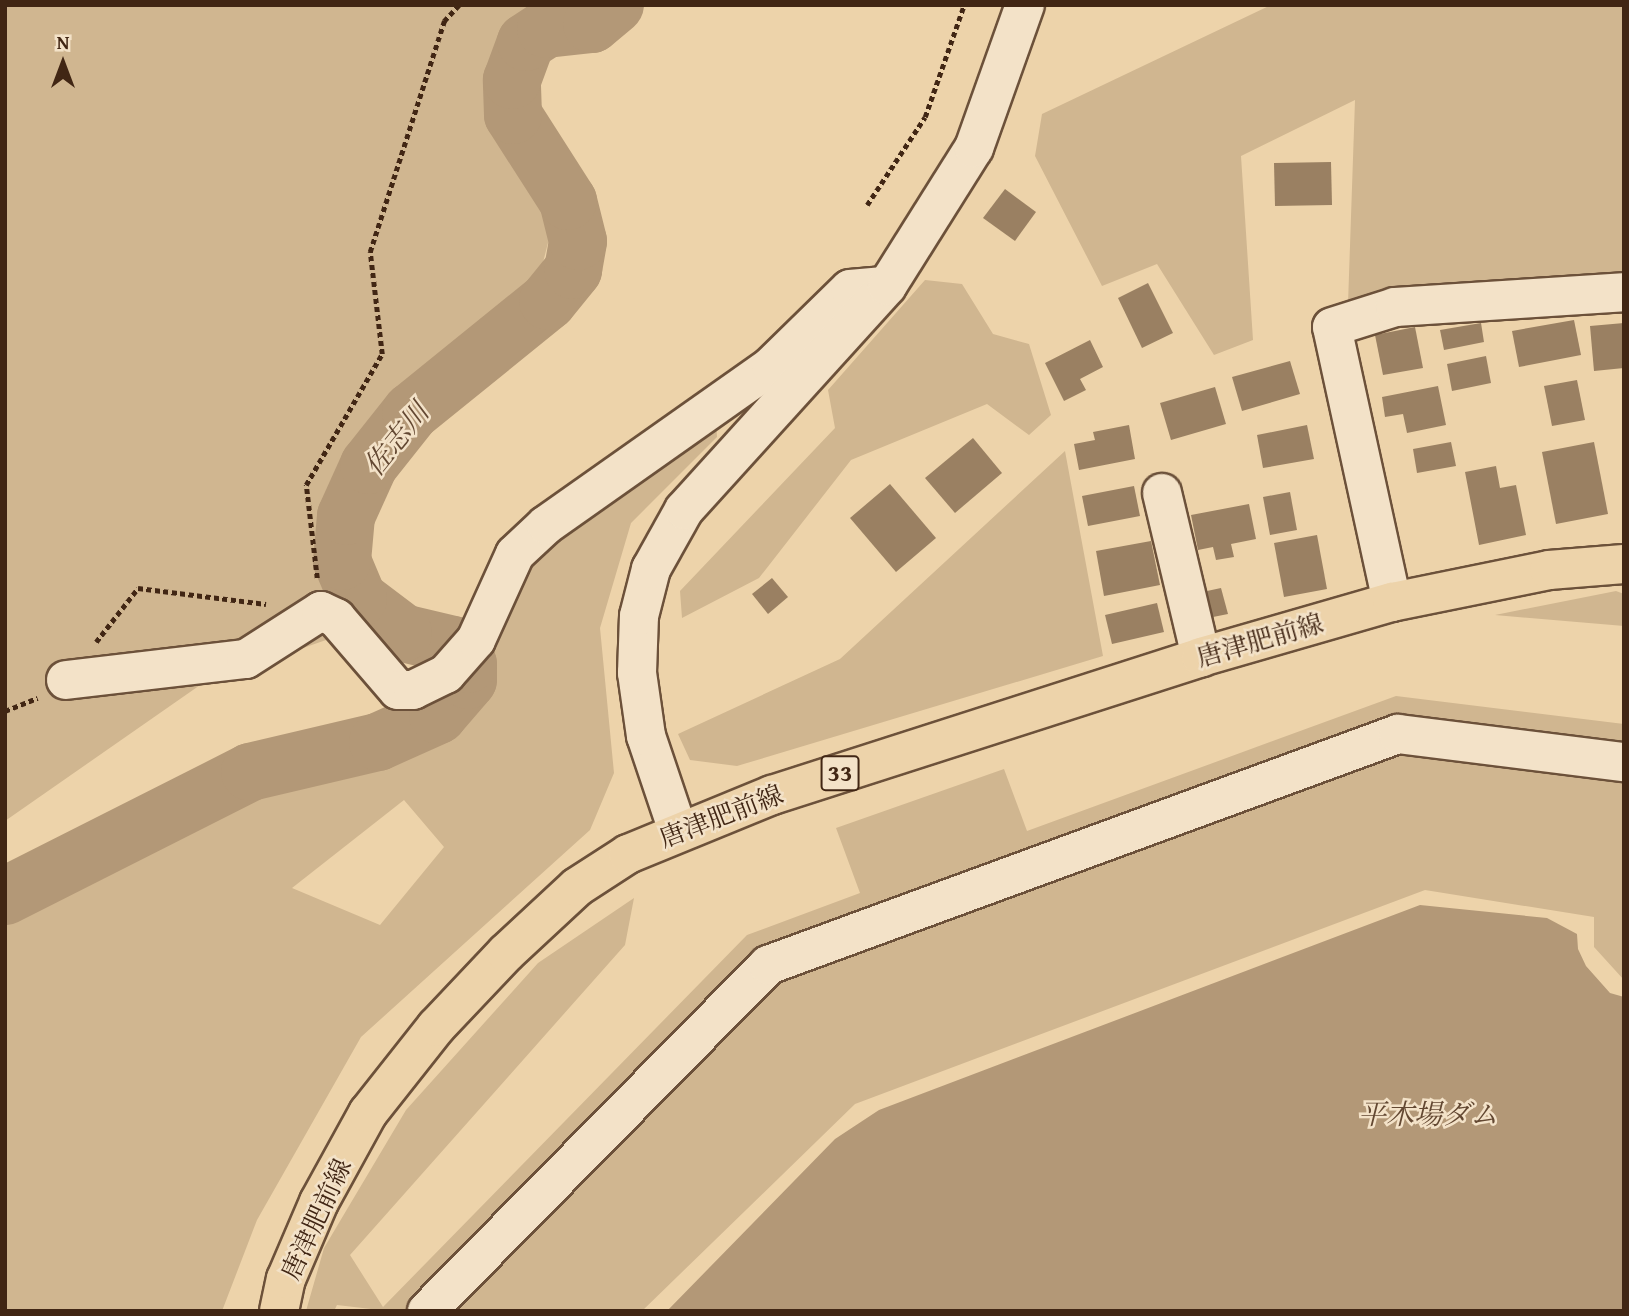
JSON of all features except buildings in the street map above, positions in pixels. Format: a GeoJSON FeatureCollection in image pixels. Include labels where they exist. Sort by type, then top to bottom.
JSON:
{"type":"FeatureCollection","features":[{"type":"Feature","properties":{"kind":"main road","name":"唐津肥前線"},"geometry":{"type":"LineString","coordinates":[[279,1311],[286,1279],[319,1202],[368,1113],[436,1027],[577,887],[628,854],[678,831],[772,795],[1201,657],[1392,602],[1549,569],[1624,564]]}},
{"type":"Feature","properties":{"kind":"street"},"geometry":{"type":"LineString","coordinates":[[678,831],[646,736],[637,673],[639,616],[651,569],[684,510],[887,286],[974,148],[1025,5]]}},
{"type":"Feature","properties":{"kind":"street"},"geometry":{"type":"LineString","coordinates":[[66,680],[246,659],[321,611],[336,618],[398,690],[413,690],[446,674],[476,640],[515,554],[546,525],[771,366],[850,289],[887,286]]}},
{"type":"Feature","properties":{"kind":"street"},"geometry":{"type":"LineString","coordinates":[[1392,602],[1332,327],[1395,307],[1624,292]]}},
{"type":"Feature","properties":{"kind":"street"},"geometry":{"type":"LineString","coordinates":[[1162,493],[1201,657]]}},
{"type":"Feature","properties":{"kind":"street"},"geometry":{"type":"LineString","coordinates":[[427,1311],[768,964],[1398,734],[1624,762]]}},
{"type":"Feature","properties":{"kind":"path"},"geometry":{"type":"LineString","coordinates":[[321,611],[306,485],[382,354],[370,252],[444,21],[459,5]]}},
{"type":"Feature","properties":{"kind":"path"},"geometry":{"type":"LineString","coordinates":[[867,205],[925,117],[964,5]]}},
{"type":"Feature","properties":{"kind":"path"},"geometry":{"type":"LineString","coordinates":[[5,710],[19,709],[66,680],[138,588],[269,604]]}},
{"type":"Feature","properties":{"kind":"shaded area"},"geometry":{"type":"Polygon","coordinates":[[[5,5],[566,5],[542,11],[514,45],[502,125],[551,231],[534,298],[370,432],[331,509],[344,592],[326,640],[203,683],[5,821],[5,5]]]}},
{"type":"Feature","properties":{"kind":"shaded area"},"geometry":{"type":"Polygon","coordinates":[[[1271,5],[1624,5],[1624,277],[1348,304],[1355,100],[1241,156],[1253,340],[1214,355],[1157,264],[1102,286],[1035,156],[1042,114],[1271,5]]]}},
{"type":"Feature","properties":{"kind":"shaded area"},"geometry":{"type":"Polygon","coordinates":[[[925,280],[962,284],[993,334],[1029,344],[1051,415],[1029,435],[987,404],[851,460],[759,578],[682,618],[680,591],[835,428],[828,390],[925,280]]]}},
{"type":"Feature","properties":{"kind":"shaded area"},"geometry":{"type":"Polygon","coordinates":[[[715,404],[717,437],[631,523],[600,628],[614,773],[590,830],[361,1037],[257,1220],[222,1311],[5,1311],[5,902],[251,785],[413,746],[471,688],[526,564],[715,404]],[[404,800],[292,888],[380,925],[444,847],[404,800]]]}},
{"type":"Feature","properties":{"kind":"shaded area"},"geometry":{"type":"Polygon","coordinates":[[[1065,451],[1103,656],[737,766],[690,760],[678,734],[840,659],[1065,451]]]}},
{"type":"Feature","properties":{"kind":"shaded area"},"geometry":{"type":"Polygon","coordinates":[[[1616,591],[1624,594],[1624,626],[1495,615],[1616,591]]]}},
{"type":"Feature","properties":{"kind":"shaded area"},"geometry":{"type":"Polygon","coordinates":[[[1396,696],[1624,724],[1624,980],[1594,947],[1594,917],[1425,890],[855,1104],[642,1311],[388,1311],[337,1305],[334,1311],[306,1311],[324,1248],[406,1110],[538,963],[634,898],[625,945],[350,1255],[383,1307],[747,935],[860,893],[836,828],[1004,769],[1027,831],[1396,696]]]}},
{"type":"Feature","properties":{"kind":"water","name":"平木場ダム"},"geometry":{"type":"Polygon","coordinates":[[[1420,905],[1547,918],[1577,934],[1578,949],[1586,966],[1610,993],[1624,997],[1624,1311],[667,1311],[835,1139],[879,1110],[1420,905]]]}},
{"type":"Feature","properties":{"kind":"waterway","name":"佐志川"},"geometry":{"type":"LineString","coordinates":[[5,896],[250,772],[378,742],[438,715],[468,680],[468,664],[453,645],[403,633],[358,599],[342,561],[346,516],[369,465],[411,412],[548,301],[573,270],[578,241],[568,201],[513,115],[512,80],[526,42],[546,29],[592,24],[615,5]]}}]}
